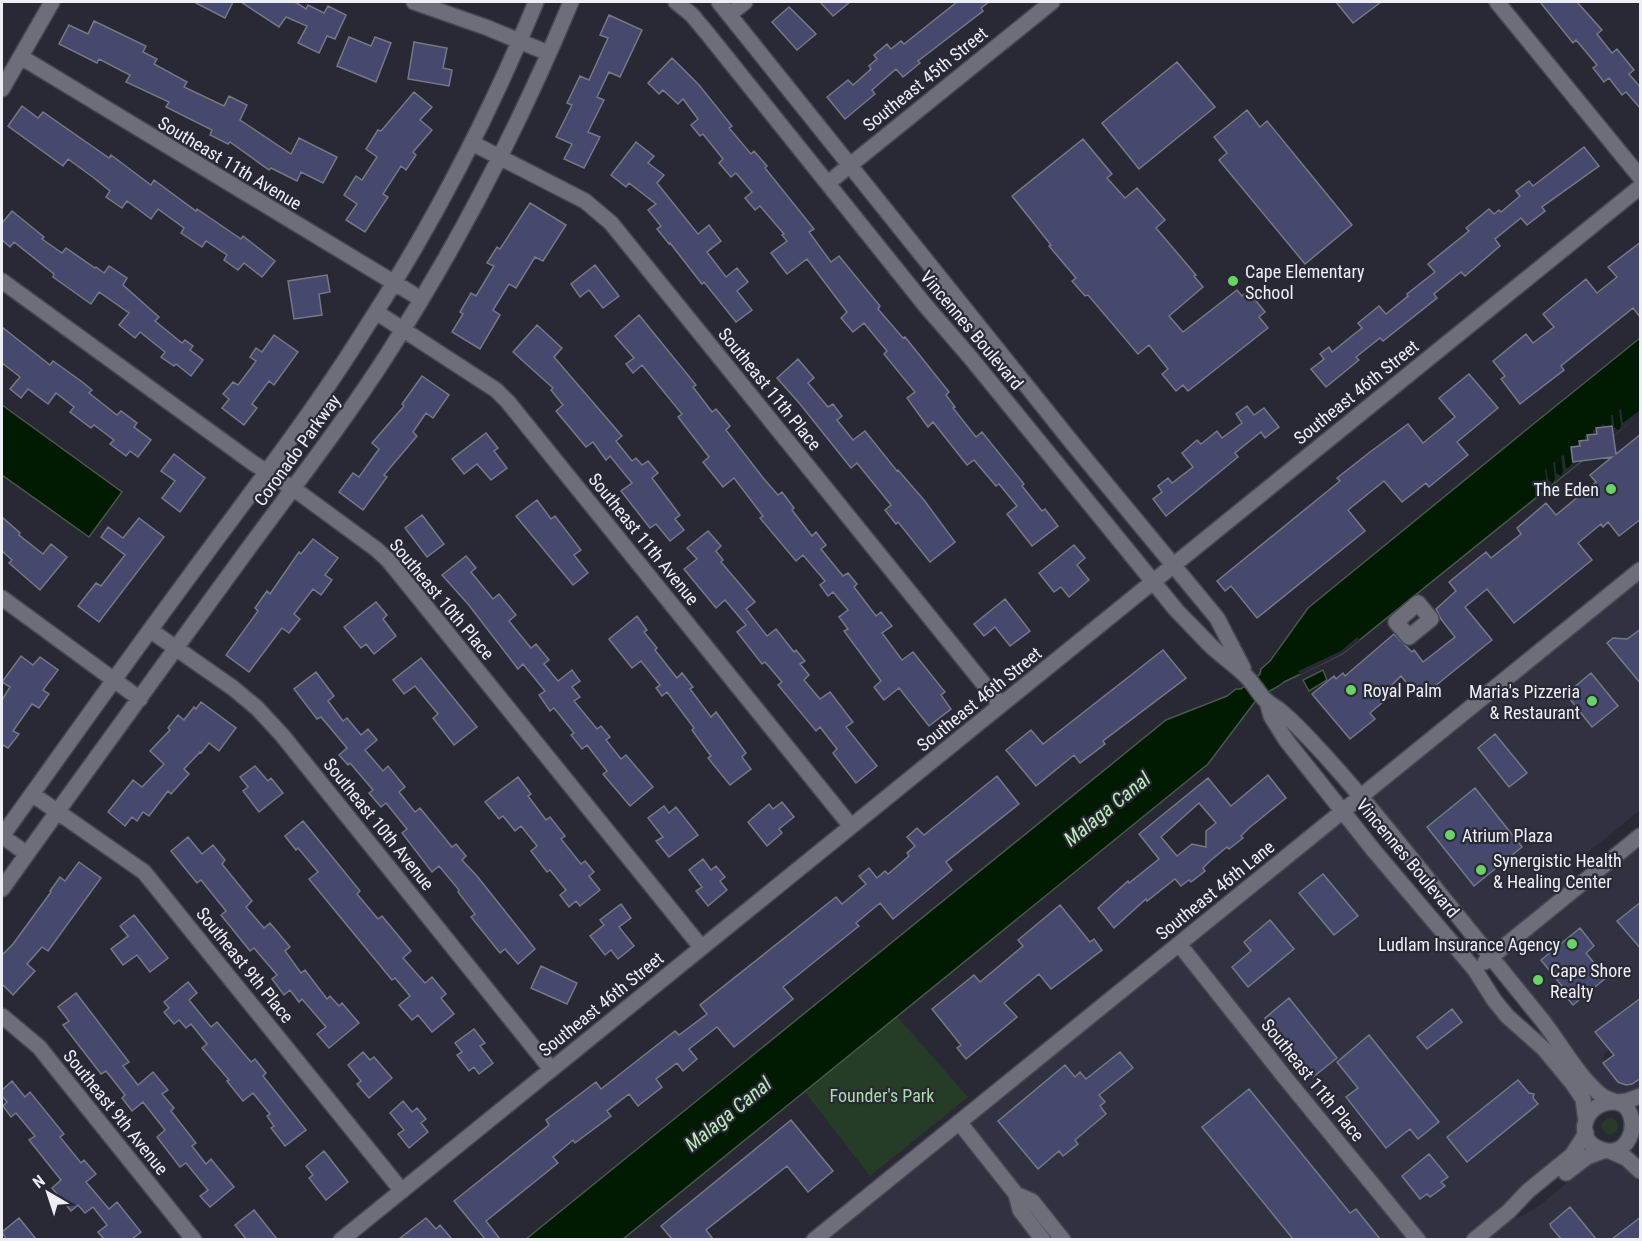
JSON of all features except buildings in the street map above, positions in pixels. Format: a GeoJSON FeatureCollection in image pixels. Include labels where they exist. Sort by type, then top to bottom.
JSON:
{"type":"FeatureCollection","features":[{"type":"Feature","properties":{"kind":"street"},"geometry":{"type":"LineString","coordinates":[[2,88],[52,2]]}},
{"type":"Feature","properties":{"kind":"street"},"geometry":{"type":"LineString","coordinates":[[414,2],[548,53]]}},
{"type":"Feature","properties":{"kind":"street","name":"Coronado Parkway"},"geometry":{"type":"LineString","coordinates":[[2,836],[324,391],[376,312],[434,214],[472,143],[536,2]]}},
{"type":"Feature","properties":{"kind":"street","name":"Coronado Parkway"},"geometry":{"type":"LineString","coordinates":[[2,889],[293,488],[361,393],[403,329],[466,221],[500,156],[571,2]]}},
{"type":"Feature","properties":{"kind":"street","name":"Vincennes Boulevard"},"geometry":{"type":"LineString","coordinates":[[676,2],[692,15],[707,33],[1177,611],[1211,646],[1247,676]]}},
{"type":"Feature","properties":{"kind":"street","name":"Vincennes Boulevard"},"geometry":{"type":"LineString","coordinates":[[719,2],[1074,445],[1217,618],[1247,676],[1267,701],[1279,709],[1306,736],[1360,797],[1559,1041],[1590,1084],[1605,1098],[1616,1102]]}},
{"type":"Feature","properties":{"kind":"street"},"geometry":{"type":"LineString","coordinates":[[730,14],[745,2]]}},
{"type":"Feature","properties":{"kind":"street","name":"Southeast 45th Street"},"geometry":{"type":"LineString","coordinates":[[828,183],[1052,2]]}},
{"type":"Feature","properties":{"kind":"street"},"geometry":{"type":"LineString","coordinates":[[1497,2],[1641,177]]}},
{"type":"Feature","properties":{"kind":"street","name":"Southeast 11th Avenue"},"geometry":{"type":"LineString","coordinates":[[21,57],[421,299]]}},
{"type":"Feature","properties":{"kind":"street","name":"Southeast 11th Place"},"geometry":{"type":"LineString","coordinates":[[472,143],[585,201],[611,223],[1000,704]]}},
{"type":"Feature","properties":{"kind":"street","name":"Southeast 46th Street"},"geometry":{"type":"LineString","coordinates":[[341,1239],[1641,187]]}},
{"type":"Feature","properties":{"kind":"street","name":"Southeast 10th Place"},"geometry":{"type":"LineString","coordinates":[[2,281],[343,524],[389,561],[701,947]]}},
{"type":"Feature","properties":{"kind":"street","name":"Southeast 11th Avenue"},"geometry":{"type":"LineString","coordinates":[[376,312],[496,390],[508,402],[850,825]]}},
{"type":"Feature","properties":{"kind":"street","name":"Southeast 46th Lane"},"geometry":{"type":"LineString","coordinates":[[814,1239],[1641,570]]}},
{"type":"Feature","properties":{"kind":"street"},"geometry":{"type":"LineString","coordinates":[[2,598],[140,699]]}},
{"type":"Feature","properties":{"kind":"street","name":"Southeast 10th Avenue"},"geometry":{"type":"LineString","coordinates":[[150,630],[232,688],[257,708],[282,735],[551,1069]]}},
{"type":"Feature","properties":{"kind":"street","name":"Vincennes Boulevard"},"geometry":{"type":"LineString","coordinates":[[1267,701],[1271,716],[1286,740],[1410,894],[1429,913],[1475,969],[1498,1005],[1544,1049],[1573,1084],[1583,1099],[1586,1127]]}},
{"type":"Feature","properties":{"kind":"street","name":"Southeast 9th Place"},"geometry":{"type":"LineString","coordinates":[[32,794],[144,872],[402,1191]]}},
{"type":"Feature","properties":{"kind":"street"},"geometry":{"type":"LineString","coordinates":[[2,836],[27,854]]}},
{"type":"Feature","properties":{"kind":"street"},"geometry":{"type":"LineString","coordinates":[[1475,969],[1641,836]]}},
{"type":"Feature","properties":{"kind":"street","name":"Southeast 11th Place"},"geometry":{"type":"LineString","coordinates":[[1179,944],[1418,1239]]}},
{"type":"Feature","properties":{"kind":"street","name":"Southeast 9th Avenue"},"geometry":{"type":"LineString","coordinates":[[2,1016],[39,1047],[194,1239]]}},
{"type":"Feature","properties":{"kind":"street"},"geometry":{"type":"LineString","coordinates":[[1474,1239],[1572,1155],[1592,1109],[1598,1104],[1627,1101],[1641,1096]]}},
{"type":"Feature","properties":{"kind":"street"},"geometry":{"type":"LineString","coordinates":[[1616,1102],[1628,1109],[1637,1123],[1635,1139],[1641,1152]]}},
{"type":"Feature","properties":{"kind":"street"},"geometry":{"type":"LineString","coordinates":[[959,1122],[1016,1194],[1020,1210],[1043,1239]]}},
{"type":"Feature","properties":{"kind":"street"},"geometry":{"type":"LineString","coordinates":[[1509,1211],[1535,1198],[1587,1157],[1626,1145],[1637,1123]]}},
{"type":"Feature","properties":{"kind":"street"},"geometry":{"type":"LineString","coordinates":[[1586,1127],[1590,1141],[1607,1151],[1619,1153],[1641,1172]]}},
{"type":"Feature","properties":{"kind":"street"},"geometry":{"type":"LineString","coordinates":[[1016,1194],[1032,1201],[1063,1239]]}},
{"type":"Feature","properties":{"kind":"shaded area"},"geometry":{"type":"Polygon","coordinates":[[[1640,575],[1640,810],[1574,864],[1572,870],[1578,878],[1640,836],[1640,1024],[1605,1053],[1603,1058],[1625,1084],[1631,1084],[1640,1077],[1640,1086],[1634,1091],[1617,1094],[1604,1088],[1589,1071],[1565,1037],[1369,795],[1640,575]]]}},
{"type":"Feature","properties":{"kind":"shaded area"},"geometry":{"type":"Polygon","coordinates":[[[1339,819],[1469,974],[1493,1011],[1539,1054],[1576,1101],[1578,1131],[1572,1143],[1523,1185],[1505,1204],[1461,1239],[816,1240],[1339,819]]]}},
{"type":"Feature","properties":{"kind":"shaded area"},"geometry":{"type":"Polygon","coordinates":[[[1605,1159],[1617,1161],[1640,1182],[1640,1239],[1487,1240],[1514,1218],[1540,1205],[1595,1161],[1605,1159]]]}},
{"type":"Feature","properties":{"kind":"green space","name":"Founder's Park"},"geometry":{"type":"Polygon","coordinates":[[[894,1013],[968,1097],[870,1176],[802,1088],[894,1013]]]}},
{"type":"Feature","properties":{"kind":"green space"},"geometry":{"type":"Polygon","coordinates":[[[1610,1118],[1618,1126],[1610,1134],[1602,1126],[1610,1118]]]}},
{"type":"Feature","properties":{"kind":"water","name":"Malaga Canal"},"geometry":{"type":"Polygon","coordinates":[[[1640,338],[1640,414],[1342,654],[1284,682],[1260,697],[1208,764],[623,1239],[525,1240],[1166,720],[1227,696],[1236,689],[1241,689],[1260,674],[1261,669],[1270,661],[1308,608],[1640,338]]]}},
{"type":"Feature","properties":{"kind":"water"},"geometry":{"type":"Polygon","coordinates":[[[2,405],[122,492],[89,537],[2,475],[2,405]]]}},
{"type":"Feature","properties":{"kind":"water"},"geometry":{"type":"Polygon","coordinates":[[[1323,670],[1327,680],[1309,691],[1303,680],[1323,670]]]}},
{"type":"Feature","properties":{"kind":"pier"},"geometry":{"type":"Polygon","coordinates":[[[1621,409],[1623,423],[1640,410],[1640,415],[1547,488],[1545,469],[1552,483],[1555,479],[1553,463],[1555,461],[1556,473],[1561,476],[1563,471],[1561,456],[1564,455],[1566,469],[1572,464],[1570,449],[1572,447],[1574,461],[1578,463],[1578,443],[1587,454],[1585,436],[1595,447],[1593,430],[1596,430],[1597,441],[1604,440],[1602,425],[1604,424],[1605,434],[1612,433],[1611,415],[1613,415],[1614,427],[1619,431],[1621,425],[1619,410],[1621,409]]]}},
{"type":"Feature","properties":{"kind":"pier"},"geometry":{"type":"Polygon","coordinates":[[[1357,637],[1360,640],[1342,654],[1300,675],[1298,671],[1341,651],[1357,637]]]}},
{"type":"Feature","properties":{"kind":"place","name":"Cape Elementary School"},"geometry":{"type":"Point","coordinates":[1233,281]}},
{"type":"Feature","properties":{"kind":"place","name":"The Eden"},"geometry":{"type":"Point","coordinates":[1611,489]}},
{"type":"Feature","properties":{"kind":"place","name":"Royal Palm"},"geometry":{"type":"Point","coordinates":[1351,690]}},
{"type":"Feature","properties":{"kind":"place","name":"Maria's Pizzeria & Restaurant"},"geometry":{"type":"Point","coordinates":[1592,701]}},
{"type":"Feature","properties":{"kind":"place","name":"Atrium Plaza"},"geometry":{"type":"Point","coordinates":[1450,835]}},
{"type":"Feature","properties":{"kind":"place","name":"Synergistic Health & Healing Center"},"geometry":{"type":"Point","coordinates":[1481,870]}},
{"type":"Feature","properties":{"kind":"place","name":"Ludlam Insurance Agency"},"geometry":{"type":"Point","coordinates":[1572,944]}},
{"type":"Feature","properties":{"kind":"place","name":"Cape Shore Realty"},"geometry":{"type":"Point","coordinates":[1538,980]}}]}
